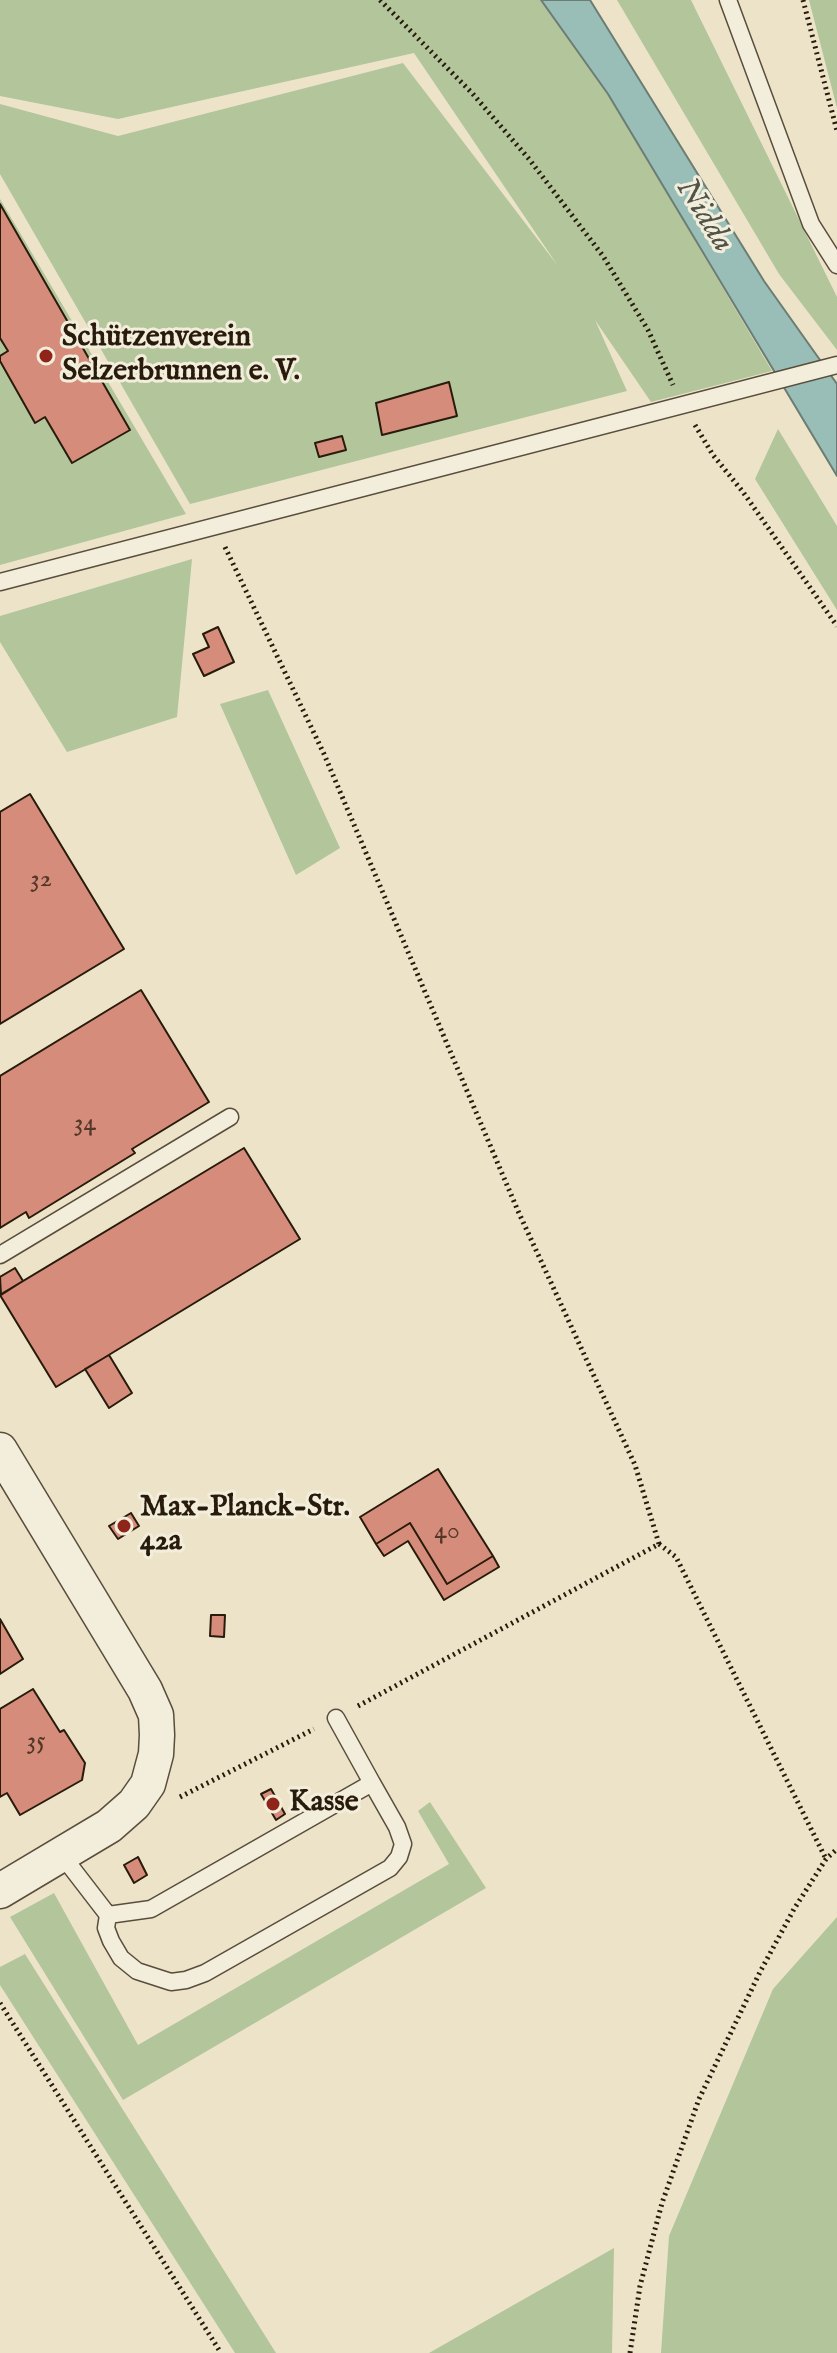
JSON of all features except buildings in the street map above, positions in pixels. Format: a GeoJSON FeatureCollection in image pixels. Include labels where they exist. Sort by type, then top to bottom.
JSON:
{"type":"FeatureCollection","features":[{"type":"Feature","properties":{"kind":"street"},"geometry":{"type":"LineString","coordinates":[[0,1450],[145,1690],[156,1715],[156,1754],[148,1784],[134,1804],[109,1826],[0,1891]]}},
{"type":"Feature","properties":{"kind":"lane"},"geometry":{"type":"LineString","coordinates":[[728,0],[811,224],[837,265]]}},
{"type":"Feature","properties":{"kind":"lane"},"geometry":{"type":"LineString","coordinates":[[0,582],[837,365]]}},
{"type":"Feature","properties":{"kind":"lane"},"geometry":{"type":"LineString","coordinates":[[0,1255],[230,1117]]}},
{"type":"Feature","properties":{"kind":"lane"},"geometry":{"type":"LineString","coordinates":[[61,1854],[108,1915],[106,1928],[121,1958],[137,1971],[171,1982],[205,1973],[390,1868],[399,1857],[403,1844],[397,1827],[336,1718]]}},
{"type":"Feature","properties":{"kind":"lane"},"geometry":{"type":"LineString","coordinates":[[108,1915],[151,1909],[372,1783]]}},
{"type":"Feature","properties":{"kind":"path"},"geometry":{"type":"LineString","coordinates":[[380,0],[482,104],[594,244],[648,330],[683,406],[713,455],[743,492],[837,626]]}},
{"type":"Feature","properties":{"kind":"path"},"geometry":{"type":"LineString","coordinates":[[803,0],[837,131]]}},
{"type":"Feature","properties":{"kind":"path"},"geometry":{"type":"LineString","coordinates":[[215,527],[324,754],[518,1211],[635,1465],[659,1544],[676,1557],[826,1859]]}},
{"type":"Feature","properties":{"kind":"path"},"geometry":{"type":"LineString","coordinates":[[177,1798],[336,1718],[659,1544]]}},
{"type":"Feature","properties":{"kind":"path"},"geometry":{"type":"LineString","coordinates":[[630,2353],[647,2258],[662,2203],[699,2099],[794,1909],[826,1859],[837,1849]]}},
{"type":"Feature","properties":{"kind":"path"},"geometry":{"type":"LineString","coordinates":[[0,2003],[221,2353]]}},
{"type":"Feature","properties":{"kind":"green space"},"geometry":{"type":"Polygon","coordinates":[[[0,0],[541,0],[608,94],[772,371],[651,402],[595,320],[627,391],[190,504],[0,174],[0,104],[118,136],[403,63],[558,266],[414,53],[118,119],[0,96],[0,0]]]}},
{"type":"Feature","properties":{"kind":"green space"},"geometry":{"type":"Polygon","coordinates":[[[617,0],[691,0],[837,297],[837,350],[779,274],[617,0]]]}},
{"type":"Feature","properties":{"kind":"green space"},"geometry":{"type":"Polygon","coordinates":[[[809,0],[837,0],[837,108],[809,0]]]}},
{"type":"Feature","properties":{"kind":"green space","name":"Schützenverein Selzerbrunnen e. V."},"geometry":{"type":"Polygon","coordinates":[[[0,199],[186,514],[0,565],[0,199]]]}},
{"type":"Feature","properties":{"kind":"green space"},"geometry":{"type":"Polygon","coordinates":[[[778,429],[837,526],[837,610],[755,479],[778,429]]]}},
{"type":"Feature","properties":{"kind":"green space"},"geometry":{"type":"Polygon","coordinates":[[[192,559],[177,717],[67,752],[0,642],[0,616],[192,559]]]}},
{"type":"Feature","properties":{"kind":"green space"},"geometry":{"type":"Polygon","coordinates":[[[268,690],[340,848],[296,875],[220,704],[268,690]]]}},
{"type":"Feature","properties":{"kind":"green space"},"geometry":{"type":"Polygon","coordinates":[[[430,1802],[486,1888],[123,2100],[10,1917],[54,1893],[138,2045],[449,1864],[418,1811],[430,1802]]]}},
{"type":"Feature","properties":{"kind":"green space"},"geometry":{"type":"Polygon","coordinates":[[[837,1917],[837,2353],[661,2353],[669,2236],[773,1989],[837,1917]]]}},
{"type":"Feature","properties":{"kind":"green space"},"geometry":{"type":"Polygon","coordinates":[[[25,1954],[276,2353],[235,2353],[0,1985],[0,1967],[25,1954]]]}},
{"type":"Feature","properties":{"kind":"green space"},"geometry":{"type":"Polygon","coordinates":[[[614,2248],[612,2353],[429,2353],[614,2248]]]}},
{"type":"Feature","properties":{"kind":"water","name":"Nidda"},"geometry":{"type":"Polygon","coordinates":[[[541,0],[590,0],[764,281],[837,384],[837,476],[608,94],[541,0]]]}},
{"type":"Feature","properties":{"kind":"place","name":"Schützenverein Selzerbrunnen e. V."},"geometry":{"type":"Point","coordinates":[46,356]}},
{"type":"Feature","properties":{"kind":"place","name":"Max-Planck-Str. 42a"},"geometry":{"type":"Point","coordinates":[124,1526]}},
{"type":"Feature","properties":{"kind":"place","name":"Kasse"},"geometry":{"type":"Point","coordinates":[273,1804]}}]}
